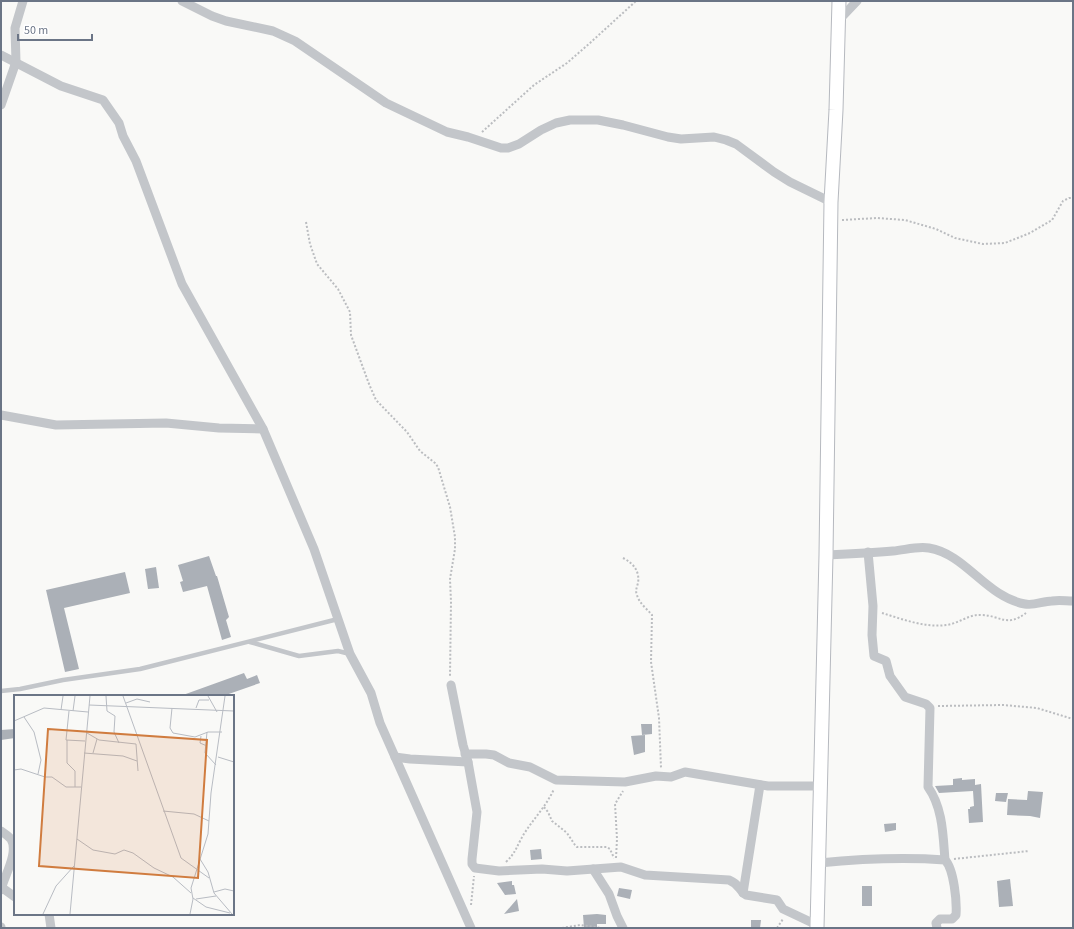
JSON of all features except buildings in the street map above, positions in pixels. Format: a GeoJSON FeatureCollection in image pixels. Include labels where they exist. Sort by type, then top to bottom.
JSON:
{"type":"FeatureCollection","features":[{"type":"Feature","properties":{"kind":"main road"},"geometry":{"type":"LineString","coordinates":[[817,926],[826,555],[831,202],[839,1]]}},
{"type":"Feature","properties":{"kind":"street"},"geometry":{"type":"LineString","coordinates":[[1,105],[16,62],[15,28],[23,1]]}},
{"type":"Feature","properties":{"kind":"street"},"geometry":{"type":"LineString","coordinates":[[182,1],[226,21],[273,31],[295,41],[386,102],[447,132],[501,148],[508,148],[519,144],[541,130],[570,120],[598,120],[681,139],[714,137],[736,144],[785,179],[831,202]]}},
{"type":"Feature","properties":{"kind":"street"},"geometry":{"type":"LineString","coordinates":[[839,20],[857,1]]}},
{"type":"Feature","properties":{"kind":"street"},"geometry":{"type":"LineString","coordinates":[[1,55],[61,86],[103,100],[119,123],[123,136],[136,161],[182,284],[263,429],[314,549],[350,654],[371,693],[380,723],[470,926]]}},
{"type":"Feature","properties":{"kind":"street"},"geometry":{"type":"LineString","coordinates":[[1,415],[56,425],[166,423],[219,428],[263,429]]}},
{"type":"Feature","properties":{"kind":"street"},"geometry":{"type":"LineString","coordinates":[[826,555],[892,551],[920,547],[930,548],[951,556],[992,590],[1024,604],[1051,601],[1073,601]]}},
{"type":"Feature","properties":{"kind":"street"},"geometry":{"type":"LineString","coordinates":[[868,552],[873,611],[872,628],[874,656],[886,661],[890,676],[905,697],[929,706],[928,787],[934,795],[940,818],[945,860],[949,864],[952,877],[956,915],[952,919],[940,919],[936,923],[937,928]]}},
{"type":"Feature","properties":{"kind":"street"},"geometry":{"type":"LineString","coordinates":[[451,685],[477,812],[472,859],[472,864],[475,868],[499,870],[542,869],[568,871],[621,867],[645,875],[729,880],[739,885],[743,893],[777,900],[783,910],[817,926]]}},
{"type":"Feature","properties":{"kind":"street"},"geometry":{"type":"LineString","coordinates":[[395,757],[410,759],[466,758],[486,754],[494,755],[509,763],[530,767],[556,780],[605,782],[628,781],[662,776],[671,777],[685,772],[760,785],[788,787],[820,786]]}},
{"type":"Feature","properties":{"kind":"street"},"geometry":{"type":"LineString","coordinates":[[401,772],[410,759]]}},
{"type":"Feature","properties":{"kind":"street"},"geometry":{"type":"LineString","coordinates":[[743,893],[760,785]]}},
{"type":"Feature","properties":{"kind":"street"},"geometry":{"type":"LineString","coordinates":[[1,831],[10,837],[14,847],[9,869],[1,889],[14,896]]}},
{"type":"Feature","properties":{"kind":"street"},"geometry":{"type":"LineString","coordinates":[[819,863],[853,859],[945,860]]}},
{"type":"Feature","properties":{"kind":"street"},"geometry":{"type":"LineString","coordinates":[[593,869],[609,894],[623,928]]}},
{"type":"Feature","properties":{"kind":"street"},"geometry":{"type":"LineString","coordinates":[[49,915],[51,928]]}},
{"type":"Feature","properties":{"kind":"lane"},"geometry":{"type":"LineString","coordinates":[[1,691],[140,669],[338,619]]}},
{"type":"Feature","properties":{"kind":"lane"},"geometry":{"type":"LineString","coordinates":[[249,642],[299,656],[338,651],[350,654]]}},
{"type":"Feature","properties":{"kind":"path"},"geometry":{"type":"LineString","coordinates":[[474,139],[534,85],[567,63],[636,1]]}},
{"type":"Feature","properties":{"kind":"path"},"geometry":{"type":"LineString","coordinates":[[831,221],[877,218],[905,220],[936,228],[955,238],[983,244],[1005,243],[1030,233],[1052,220],[1063,201],[1073,198]]}},
{"type":"Feature","properties":{"kind":"path"},"geometry":{"type":"LineString","coordinates":[[306,222],[310,244],[317,264],[338,289],[350,312],[351,335],[376,400],[407,432],[420,451],[435,463],[441,478],[450,507],[455,537],[455,549],[450,579],[452,602],[450,664],[451,685]]}},
{"type":"Feature","properties":{"kind":"path"},"geometry":{"type":"LineString","coordinates":[[623,558],[631,562],[635,567],[638,577],[636,595],[652,615],[651,662],[659,718],[659,748],[662,776]]}},
{"type":"Feature","properties":{"kind":"path"},"geometry":{"type":"LineString","coordinates":[[873,611],[934,626],[945,625],[976,615],[987,615],[1003,620],[1014,620],[1024,615],[1034,604]]}},
{"type":"Feature","properties":{"kind":"path"},"geometry":{"type":"LineString","coordinates":[[929,706],[1003,705],[1037,708],[1073,719]]}},
{"type":"Feature","properties":{"kind":"path"},"geometry":{"type":"LineString","coordinates":[[499,870],[513,856],[520,841],[549,799],[556,780]]}},
{"type":"Feature","properties":{"kind":"path"},"geometry":{"type":"LineString","coordinates":[[544,807],[552,821],[567,833],[575,845],[607,847],[610,849],[615,861],[617,839],[615,804],[628,781]]}},
{"type":"Feature","properties":{"kind":"path"},"geometry":{"type":"LineString","coordinates":[[945,860],[1029,851]]}},
{"type":"Feature","properties":{"kind":"path"},"geometry":{"type":"LineString","coordinates":[[470,926],[475,868]]}},
{"type":"Feature","properties":{"kind":"path"},"geometry":{"type":"LineString","coordinates":[[562,928],[580,925],[602,928]]}}]}
